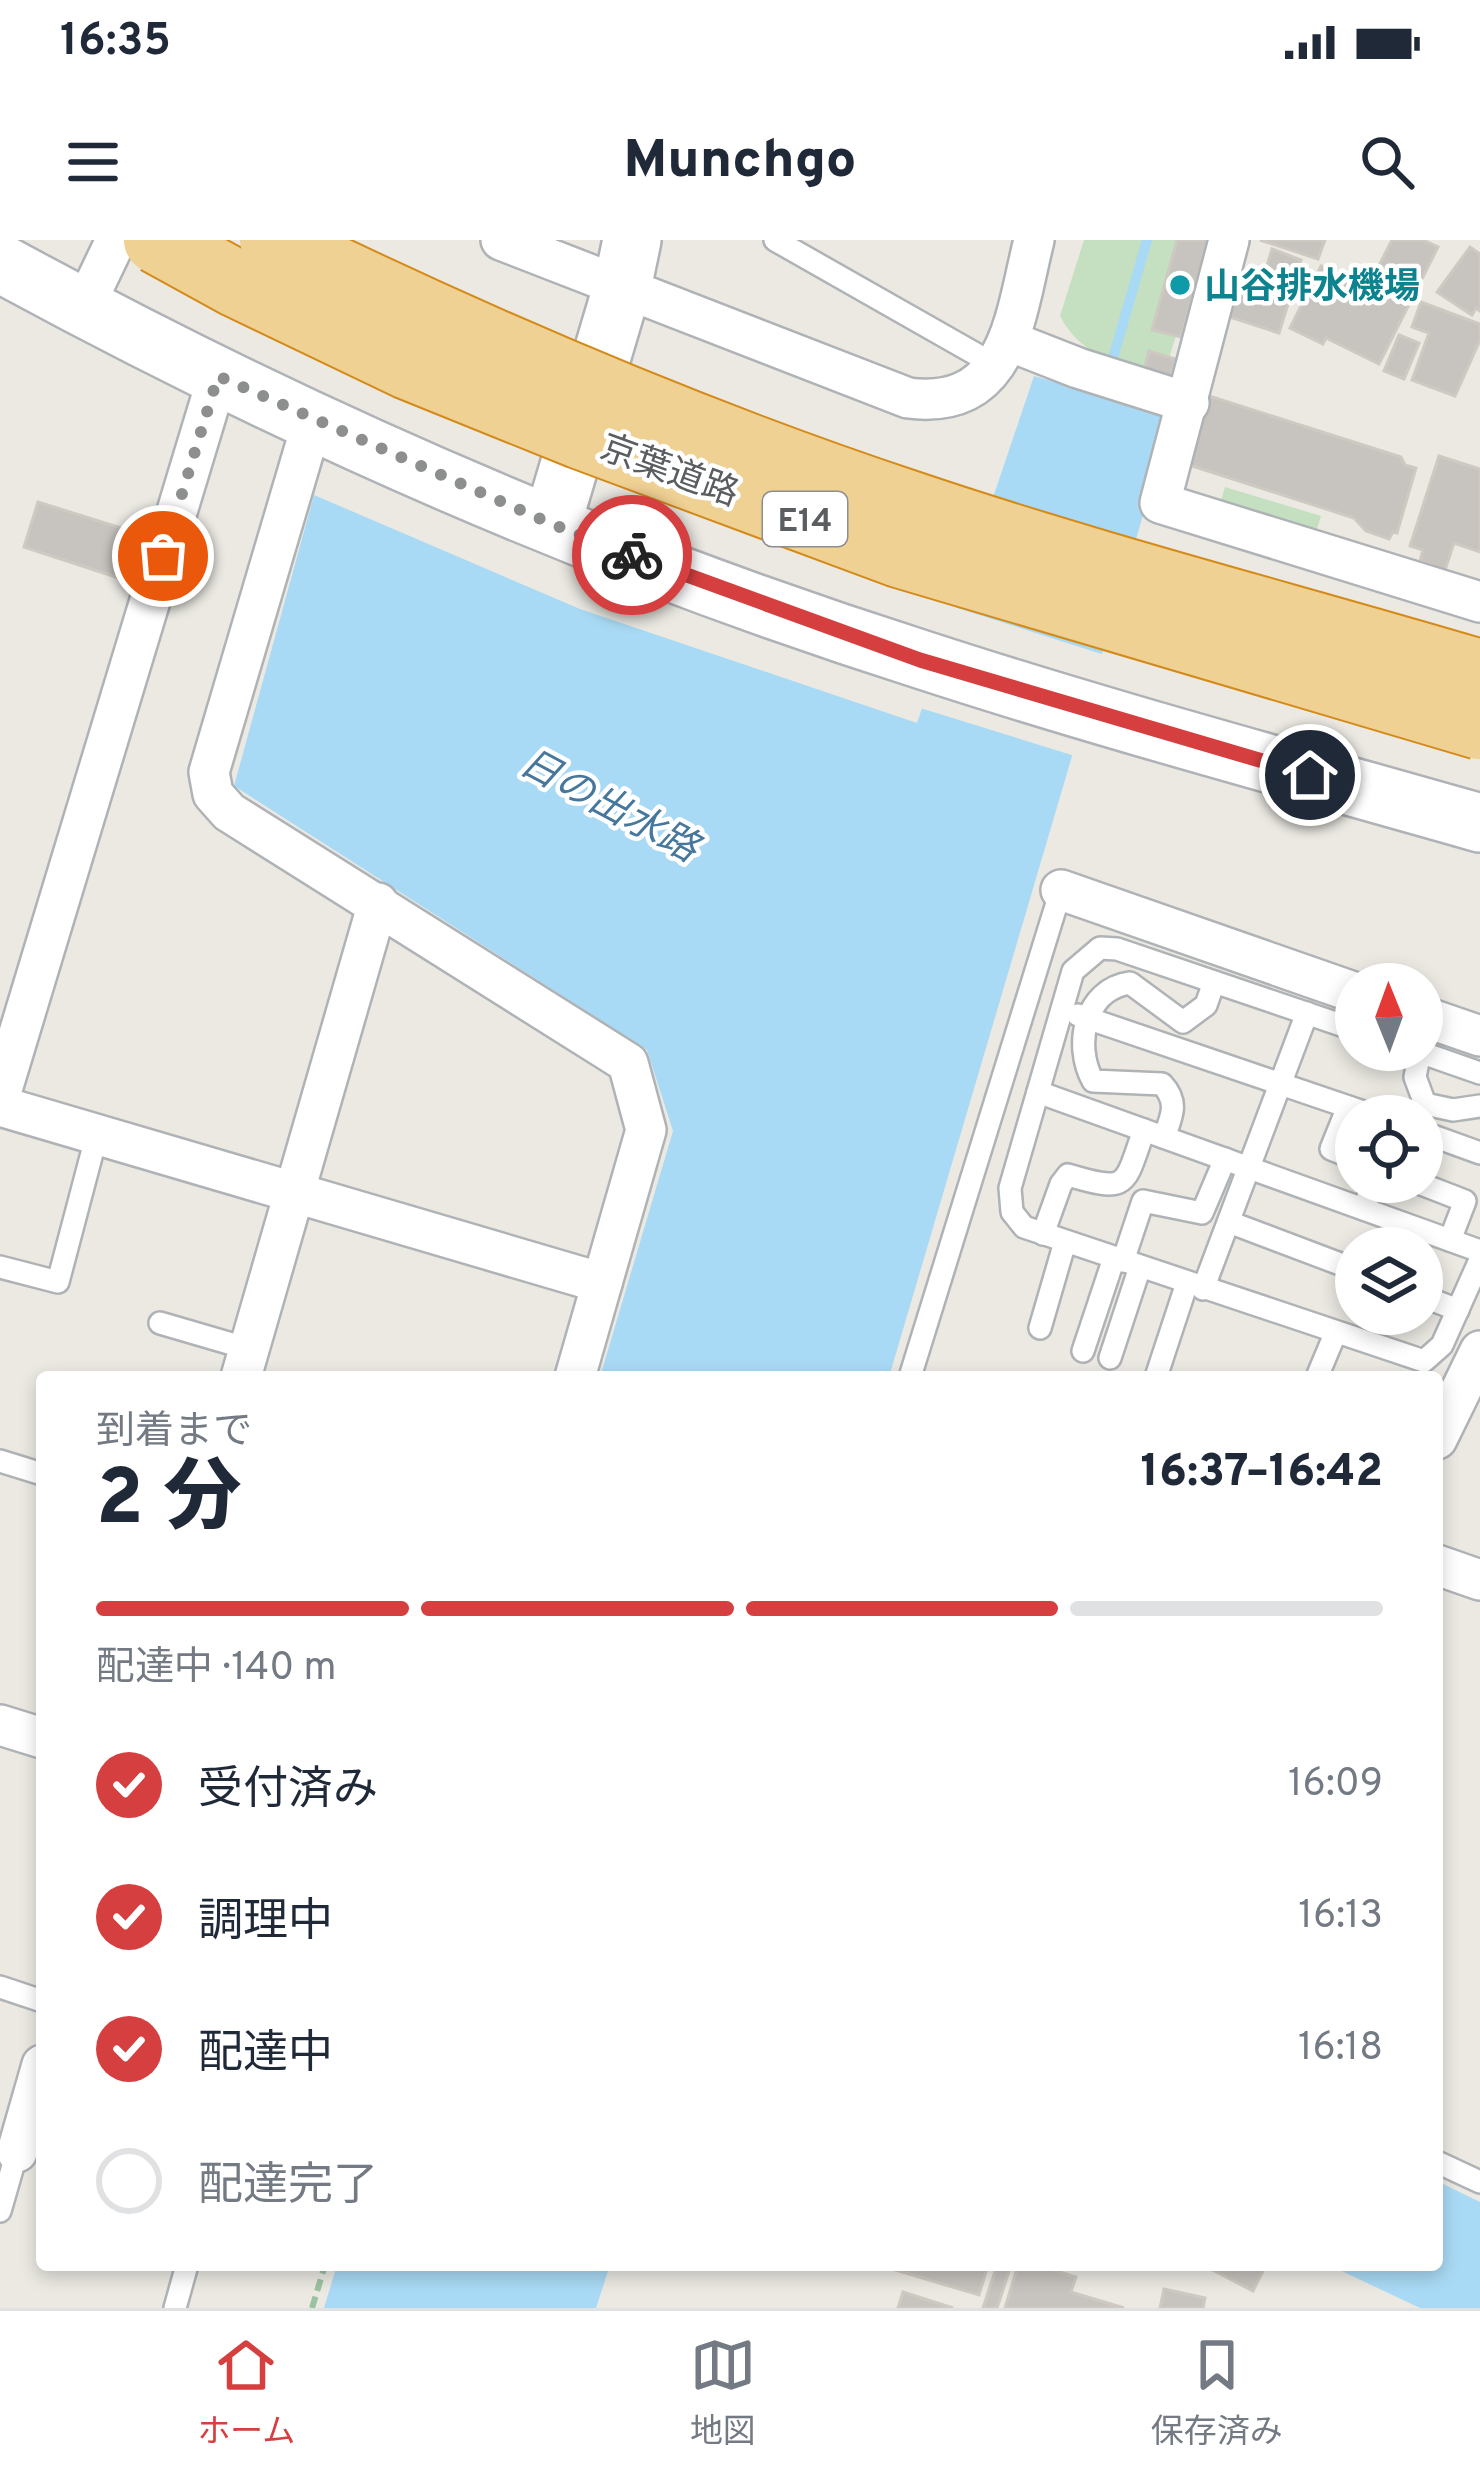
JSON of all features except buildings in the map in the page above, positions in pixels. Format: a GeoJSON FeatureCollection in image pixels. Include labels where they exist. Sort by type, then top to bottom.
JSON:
{"type":"FeatureCollection","features":[{"type":"Feature","properties":{"kind":"highway","name":"京葉道路"},"geometry":{"type":"LineString","coordinates":[[157,240],[408,366],[578,435],[899,554],[1480,726]]}},
{"type":"Feature","properties":{"kind":"highway","name":"京葉道路"},"geometry":{"type":"LineString","coordinates":[[273,240],[456,329],[609,393],[912,506],[1480,673]]}},
{"type":"Feature","properties":{"kind":"street"},"geometry":{"type":"LineString","coordinates":[[83,308],[116,240]]}},
{"type":"Feature","properties":{"kind":"street"},"geometry":{"type":"LineString","coordinates":[[502,240],[627,264],[908,398],[939,402],[969,393],[1002,353],[1034,240]]}},
{"type":"Feature","properties":{"kind":"street"},"geometry":{"type":"LineString","coordinates":[[1228,240],[1160,503],[1480,602]]}},
{"type":"Feature","properties":{"kind":"street"},"geometry":{"type":"LineString","coordinates":[[0,263],[313,420],[552,524],[738,596],[920,660],[1480,823]]}},
{"type":"Feature","properties":{"kind":"street"},"geometry":{"type":"LineString","coordinates":[[552,524],[627,264]]}},
{"type":"Feature","properties":{"kind":"street"},"geometry":{"type":"LineString","coordinates":[[1002,353],[1078,368],[1189,403]]}},
{"type":"Feature","properties":{"kind":"street"},"geometry":{"type":"LineString","coordinates":[[0,1096],[218,376]]}},
{"type":"Feature","properties":{"kind":"street"},"geometry":{"type":"LineString","coordinates":[[313,420],[208,772],[213,794],[230,812],[628,1063],[646,1130],[576,1371]]}},
{"type":"Feature","properties":{"kind":"street"},"geometry":{"type":"LineString","coordinates":[[1060,890],[1335,986]]}},
{"type":"Feature","properties":{"kind":"street"},"geometry":{"type":"LineString","coordinates":[[245,1363],[378,903]]}},
{"type":"Feature","properties":{"kind":"street"},"geometry":{"type":"LineString","coordinates":[[1443,1038],[1480,1036]]}},
{"type":"Feature","properties":{"kind":"street"},"geometry":{"type":"LineString","coordinates":[[0,1106],[602,1283]]}},
{"type":"Feature","properties":{"kind":"street"},"geometry":{"type":"LineString","coordinates":[[1443,1427],[1480,1351]]}},
{"type":"Feature","properties":{"kind":"street"},"geometry":{"type":"LineString","coordinates":[[1443,1567],[1480,1580]]}},
{"type":"Feature","properties":{"kind":"street"},"geometry":{"type":"LineString","coordinates":[[0,1725],[36,1736]]}},
{"type":"Feature","properties":{"kind":"street"},"geometry":{"type":"LineString","coordinates":[[20,2153],[36,2090]]}},
{"type":"Feature","properties":{"kind":"lane"},"geometry":{"type":"LineString","coordinates":[[775,240],[1002,353]]}},
{"type":"Feature","properties":{"kind":"lane"},"geometry":{"type":"LineString","coordinates":[[912,1371],[1060,890]]}},
{"type":"Feature","properties":{"kind":"lane"},"geometry":{"type":"LineString","coordinates":[[1320,1371],[1335,1334],[1024,1227],[1012,1212],[1010,1189],[1073,971],[1100,948],[1118,949],[1335,1023]]}},
{"type":"Feature","properties":{"kind":"lane"},"geometry":{"type":"LineString","coordinates":[[1042,1234],[1068,1175],[1109,1187],[1120,1184],[1173,1111],[1172,1095],[1162,1084],[1093,1081],[1082,1056],[1098,996],[1113,985],[1130,983],[1183,1022],[1206,1005],[1214,982]]}},
{"type":"Feature","properties":{"kind":"lane"},"geometry":{"type":"LineString","coordinates":[[1061,1009],[1335,1102]]}},
{"type":"Feature","properties":{"kind":"lane"},"geometry":{"type":"LineString","coordinates":[[1159,1371],[1229,1222],[1306,1013]]}},
{"type":"Feature","properties":{"kind":"lane"},"geometry":{"type":"LineString","coordinates":[[1443,1052],[1480,1073]]}},
{"type":"Feature","properties":{"kind":"lane"},"geometry":{"type":"LineString","coordinates":[[1416,1071],[1425,1104],[1453,1110],[1480,1106]]}},
{"type":"Feature","properties":{"kind":"lane"},"geometry":{"type":"LineString","coordinates":[[1038,1092],[1480,1251]]}},
{"type":"Feature","properties":{"kind":"lane"},"geometry":{"type":"LineString","coordinates":[[0,1267],[58,1282],[98,1134]]}},
{"type":"Feature","properties":{"kind":"lane"},"geometry":{"type":"LineString","coordinates":[[1443,1141],[1480,1153]]}},
{"type":"Feature","properties":{"kind":"lane"},"geometry":{"type":"LineString","coordinates":[[1110,1358],[1126,1262],[1143,1201],[1202,1214],[1225,1159]]}},
{"type":"Feature","properties":{"kind":"lane"},"geometry":{"type":"LineString","coordinates":[[1443,1192],[1465,1201],[1450,1240]]}},
{"type":"Feature","properties":{"kind":"lane"},"geometry":{"type":"LineString","coordinates":[[1364,1209],[1366,1203]]}},
{"type":"Feature","properties":{"kind":"lane"},"geometry":{"type":"LineString","coordinates":[[1229,1222],[1335,1262]]}},
{"type":"Feature","properties":{"kind":"lane"},"geometry":{"type":"LineString","coordinates":[[1040,1328],[1065,1242]]}},
{"type":"Feature","properties":{"kind":"lane"},"geometry":{"type":"LineString","coordinates":[[1338,1335],[1424,1361],[1442,1345],[1480,1260]]}},
{"type":"Feature","properties":{"kind":"lane"},"geometry":{"type":"LineString","coordinates":[[1083,1351],[1126,1262]]}},
{"type":"Feature","properties":{"kind":"lane"},"geometry":{"type":"LineString","coordinates":[[1443,1304],[1458,1310]]}},
{"type":"Feature","properties":{"kind":"lane"},"geometry":{"type":"LineString","coordinates":[[160,1323],[245,1363]]}},
{"type":"Feature","properties":{"kind":"lane"},"geometry":{"type":"LineString","coordinates":[[0,1461],[36,1472]]}},
{"type":"Feature","properties":{"kind":"lane"},"geometry":{"type":"LineString","coordinates":[[0,1987],[36,1999]]}},
{"type":"Feature","properties":{"kind":"lane"},"geometry":{"type":"LineString","coordinates":[[0,2211],[20,2153]]}},
{"type":"Feature","properties":{"kind":"lane"},"geometry":{"type":"LineString","coordinates":[[1443,2164],[1478,2178]]}},
{"type":"Feature","properties":{"kind":"lane"},"geometry":{"type":"LineString","coordinates":[[175,2308],[186,2271]]}},
{"type":"Feature","properties":{"kind":"path"},"geometry":{"type":"LineString","coordinates":[[312,2308],[324,2271]]}},
{"type":"Feature","properties":{"kind":"green space"},"geometry":{"type":"Polygon","coordinates":[[[1084,240],[1204,240],[1164,376],[1091,350],[1060,316],[1084,240]]]}},
{"type":"Feature","properties":{"kind":"green space"},"geometry":{"type":"Polygon","coordinates":[[[1225,487],[1321,516],[1316,532],[1220,504],[1225,487]]]}},
{"type":"Feature","properties":{"kind":"water","name":"日の出水路"},"geometry":{"type":"Polygon","coordinates":[[[1034,376],[1172,417],[891,1371],[602,1371],[673,1131],[647,1050],[234,786],[314,495],[580,609],[917,723],[1034,376]]]}},
{"type":"Feature","properties":{"kind":"water"},"geometry":{"type":"Polygon","coordinates":[[[1443,2184],[1480,2202],[1480,2308],[1420,2308],[1342,2271],[1443,2271],[1443,2184]]]}},
{"type":"Feature","properties":{"kind":"water"},"geometry":{"type":"Polygon","coordinates":[[[335,2271],[608,2271],[596,2308],[324,2308],[335,2271]]]}},
{"type":"Feature","properties":{"kind":"pier"},"geometry":{"type":"Polygon","coordinates":[[[951,606],[1108,656],[1078,757],[917,707],[951,606]]]}},
{"type":"Feature","properties":{"kind":"waterway"},"geometry":{"type":"LineString","coordinates":[[1109,372],[1147,240]]}},
{"type":"Feature","properties":{"kind":"way so far"},"geometry":{"type":"LineString","coordinates":[[163,556],[218,376],[632,555]]}},
{"type":"Feature","properties":{"kind":"place","name":"山谷排水機場"},"geometry":{"type":"Point","coordinates":[1180,285]}},
{"type":"Feature","properties":{"kind":"route"},"geometry":{"type":"LineString","coordinates":[[632,555],[920,660],[1310,775]]}}]}
